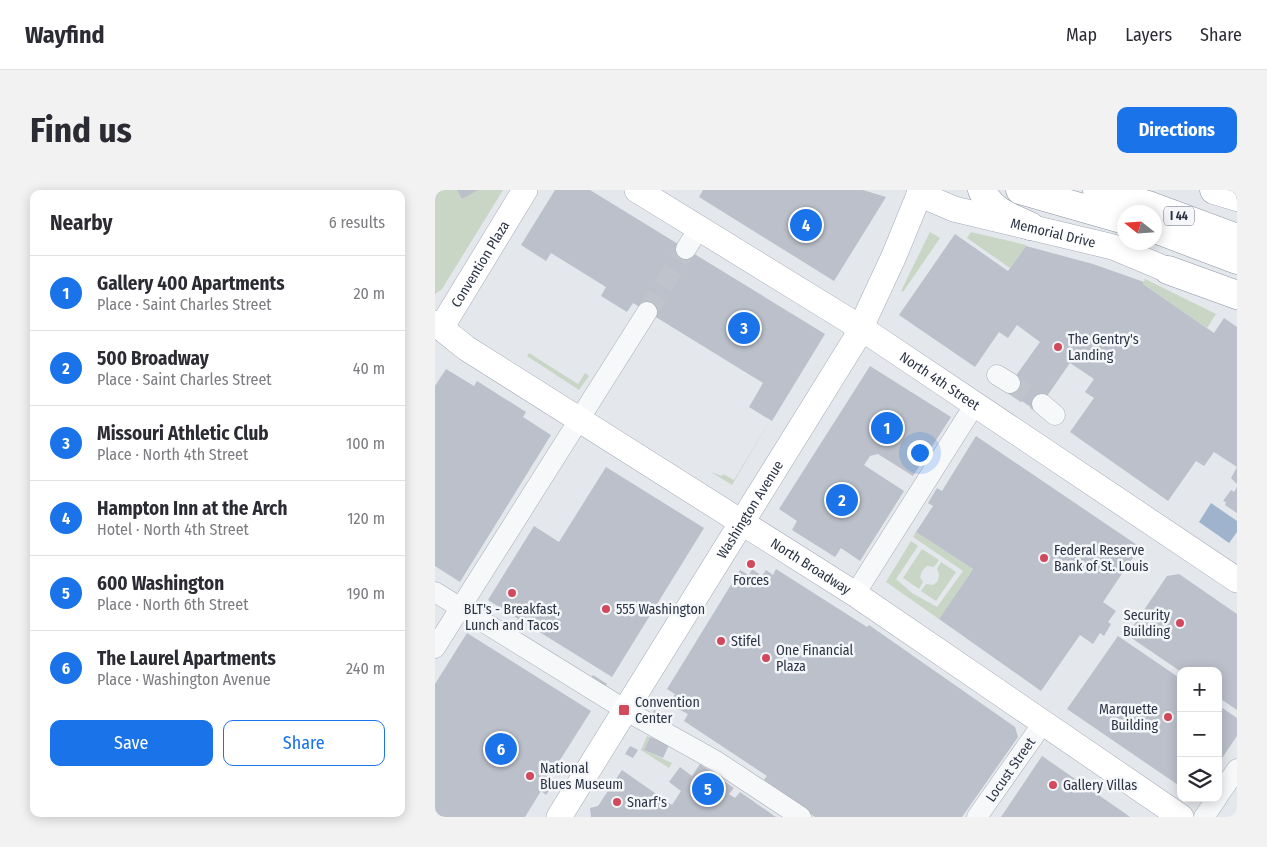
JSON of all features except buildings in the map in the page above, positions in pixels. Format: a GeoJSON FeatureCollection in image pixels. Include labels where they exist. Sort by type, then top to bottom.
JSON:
{"type":"FeatureCollection","features":[{"type":"Feature","properties":{"kind":"highway"},"geometry":{"type":"LineString","coordinates":[[982,190],[985,197],[997,209],[1030,226]]}},
{"type":"Feature","properties":{"kind":"highway","name":"I 44"},"geometry":{"type":"LineString","coordinates":[[1020,190],[1114,206],[1237,238]]}},
{"type":"Feature","properties":{"kind":"highway"},"geometry":{"type":"LineString","coordinates":[[1214,190],[1237,197]]}},
{"type":"Feature","properties":{"kind":"highway","name":"I 44"},"geometry":{"type":"LineString","coordinates":[[1162,232],[1237,260]]}},
{"type":"Feature","properties":{"kind":"highway"},"geometry":{"type":"LineString","coordinates":[[1168,270],[1201,280],[1237,296]]}},
{"type":"Feature","properties":{"kind":"main road","name":"Convention Plaza"},"geometry":{"type":"LineString","coordinates":[[437,329],[525,190]]}},
{"type":"Feature","properties":{"kind":"main road","name":"North 4th Street"},"geometry":{"type":"LineString","coordinates":[[637,190],[861,328],[1237,580]]}},
{"type":"Feature","properties":{"kind":"main road","name":"Memorial Drive"},"geometry":{"type":"LineString","coordinates":[[917,191],[954,209],[1113,247],[1168,270]]}},
{"type":"Feature","properties":{"kind":"main road","name":"Washington Avenue"},"geometry":{"type":"LineString","coordinates":[[559,817],[861,328],[917,191]]}},
{"type":"Feature","properties":{"kind":"main road","name":"North Broadway"},"geometry":{"type":"LineString","coordinates":[[437,329],[855,594],[1181,817]]}},
{"type":"Feature","properties":{"kind":"street"},"geometry":{"type":"LineString","coordinates":[[686,249],[699,228]]}},
{"type":"Feature","properties":{"kind":"street","name":"Memorial Drive"},"geometry":{"type":"LineString","coordinates":[[1168,270],[1237,306]]}},
{"type":"Feature","properties":{"kind":"street"},"geometry":{"type":"LineString","coordinates":[[435,648],[647,312]]}},
{"type":"Feature","properties":{"kind":"street"},"geometry":{"type":"LineString","coordinates":[[855,594],[975,404]]}},
{"type":"Feature","properties":{"kind":"street"},"geometry":{"type":"LineString","coordinates":[[435,592],[626,710],[717,761],[801,817]]}},
{"type":"Feature","properties":{"kind":"street","name":"Locust Street"},"geometry":{"type":"LineString","coordinates":[[977,817],[1043,723]]}},
{"type":"Feature","properties":{"kind":"street"},"geometry":{"type":"LineString","coordinates":[[1222,790],[1237,769]]}},
{"type":"Feature","properties":{"kind":"street"},"geometry":{"type":"LineString","coordinates":[[1204,817],[1214,802]]}},
{"type":"Feature","properties":{"kind":"green space"},"geometry":{"type":"Polygon","coordinates":[[[435,190],[503,190],[442,289],[435,294],[435,190]]]}},
{"type":"Feature","properties":{"kind":"green space"},"geometry":{"type":"Polygon","coordinates":[[[930,232],[940,238],[903,292],[901,291],[930,232]]]}},
{"type":"Feature","properties":{"kind":"green space"},"geometry":{"type":"Polygon","coordinates":[[[971,232],[1026,246],[1010,268],[967,238],[971,232]]]}},
{"type":"Feature","properties":{"kind":"green space"},"geometry":{"type":"Polygon","coordinates":[[[1145,279],[1216,314],[1207,328],[1143,284],[1145,279]]]}},
{"type":"Feature","properties":{"kind":"green space"},"geometry":{"type":"Polygon","coordinates":[[[529,353],[578,384],[585,373],[589,376],[579,390],[527,356],[529,353]]]}},
{"type":"Feature","properties":{"kind":"green space"},"geometry":{"type":"Polygon","coordinates":[[[770,420],[732,485],[711,472],[722,476],[723,474],[734,480],[770,420]]]}},
{"type":"Feature","properties":{"kind":"green space"},"geometry":{"type":"Polygon","coordinates":[[[916,532],[973,569],[939,619],[886,582],[911,541],[918,546],[896,579],[912,593],[937,607],[963,571],[913,537],[916,532]]]}},
{"type":"Feature","properties":{"kind":"green space"},"geometry":{"type":"Polygon","coordinates":[[[922,549],[939,560],[934,567],[927,566],[922,571],[920,577],[923,582],[919,589],[903,578],[922,549]]]}},
{"type":"Feature","properties":{"kind":"green space"},"geometry":{"type":"Polygon","coordinates":[[[941,562],[956,572],[936,601],[921,591],[926,584],[933,585],[938,581],[939,574],[937,569],[941,562]]]}},
{"type":"Feature","properties":{"kind":"green space"},"geometry":{"type":"Polygon","coordinates":[[[647,736],[650,737],[644,750],[672,763],[669,768],[641,750],[647,736]]]}},
{"type":"Feature","properties":{"kind":"water"},"geometry":{"type":"Polygon","coordinates":[[[1211,503],[1237,521],[1237,532],[1229,543],[1199,522],[1211,503]]]}},
{"type":"Feature","properties":{"kind":"tunnel"},"geometry":{"type":"LineString","coordinates":[[647,312],[686,249]]}},
{"type":"Feature","properties":{"kind":"tunnel"},"geometry":{"type":"LineString","coordinates":[[1010,383],[1042,404]]}},
{"type":"Feature","properties":{"kind":"place","name":"Hampton Inn at the Arch"},"geometry":{"type":"Point","coordinates":[806,225]}},
{"type":"Feature","properties":{"kind":"place","name":"Missouri Athletic Club"},"geometry":{"type":"Point","coordinates":[744,328]}},
{"type":"Feature","properties":{"kind":"place","name":"The Gentry's Landing"},"geometry":{"type":"Point","coordinates":[1058,347]}},
{"type":"Feature","properties":{"kind":"place","name":"Gallery 400 Apartments"},"geometry":{"type":"Point","coordinates":[887,428]}},
{"type":"Feature","properties":{"kind":"place","name":"500 Broadway"},"geometry":{"type":"Point","coordinates":[842,500]}},
{"type":"Feature","properties":{"kind":"place","name":"Federal Reserve Bank of St. Louis"},"geometry":{"type":"Point","coordinates":[1044,558]}},
{"type":"Feature","properties":{"kind":"place","name":"Forces"},"geometry":{"type":"Point","coordinates":[751,564]}},
{"type":"Feature","properties":{"kind":"place","name":"BLT's - Breakfast, Lunch and Tacos"},"geometry":{"type":"Point","coordinates":[512,593]}},
{"type":"Feature","properties":{"kind":"place","name":"555 Washington"},"geometry":{"type":"Point","coordinates":[606,609]}},
{"type":"Feature","properties":{"kind":"place","name":"Security Building"},"geometry":{"type":"Point","coordinates":[1180,623]}},
{"type":"Feature","properties":{"kind":"place","name":"Stifel"},"geometry":{"type":"Point","coordinates":[721,641]}},
{"type":"Feature","properties":{"kind":"place","name":"One Financial Plaza"},"geometry":{"type":"Point","coordinates":[766,658]}},
{"type":"Feature","properties":{"kind":"place","name":"Convention Center"},"geometry":{"type":"Point","coordinates":[624,710]}},
{"type":"Feature","properties":{"kind":"place","name":"Marquette Building"},"geometry":{"type":"Point","coordinates":[1168,717]}},
{"type":"Feature","properties":{"kind":"place","name":"The Laurel Apartments"},"geometry":{"type":"Point","coordinates":[501,749]}},
{"type":"Feature","properties":{"kind":"place","name":"National Blues Museum"},"geometry":{"type":"Point","coordinates":[530,776]}},
{"type":"Feature","properties":{"kind":"place","name":"Gallery Villas"},"geometry":{"type":"Point","coordinates":[1053,785]}},
{"type":"Feature","properties":{"kind":"place","name":"600 Washington"},"geometry":{"type":"Point","coordinates":[708,789]}},
{"type":"Feature","properties":{"kind":"place","name":"Snarf's"},"geometry":{"type":"Point","coordinates":[617,802]}}]}
